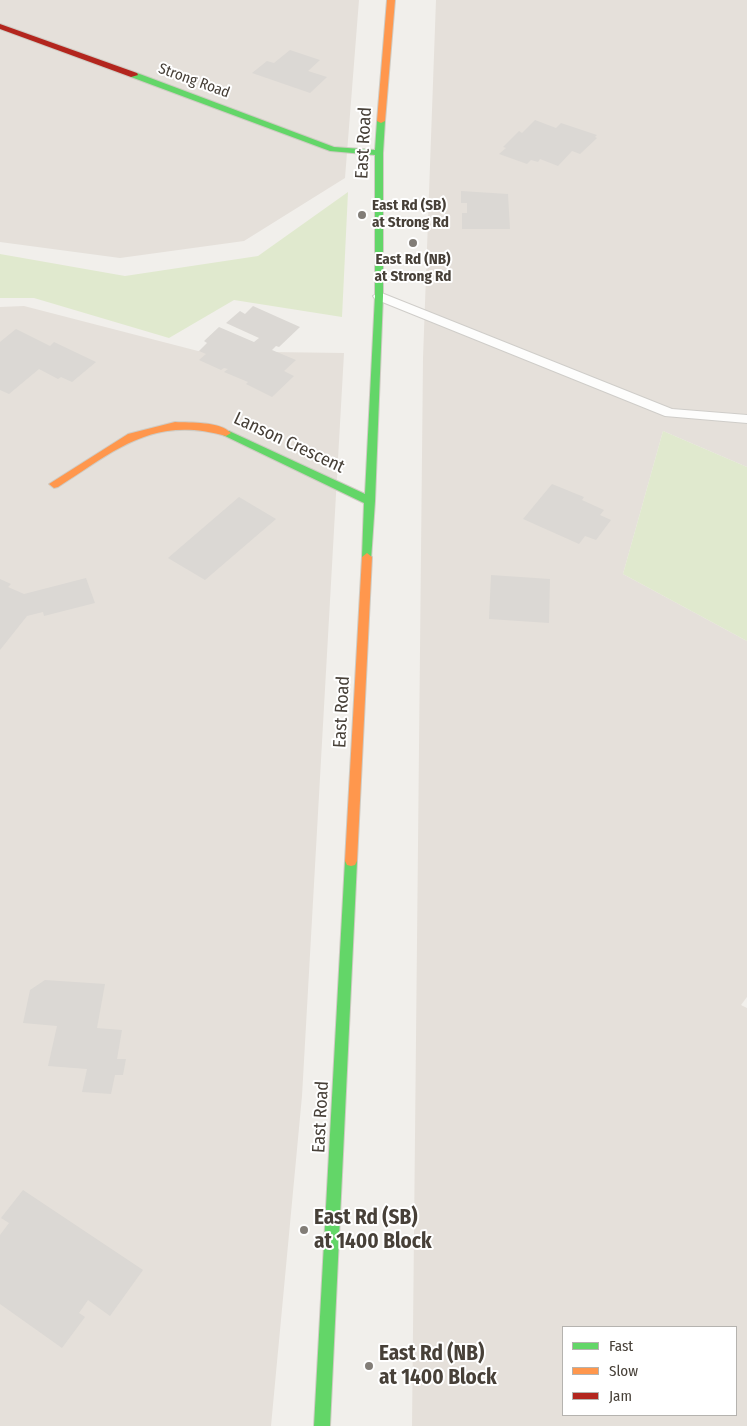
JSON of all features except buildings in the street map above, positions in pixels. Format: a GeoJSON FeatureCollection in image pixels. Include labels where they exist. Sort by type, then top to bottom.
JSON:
{"type":"FeatureCollection","features":[{"type":"Feature","properties":{"kind":"main road","name":"East Road"},"geometry":{"type":"LineString","coordinates":[[322,1426],[370,502],[379,296],[380,153],[391,0]]}},
{"type":"Feature","properties":{"kind":"main road","name":"Strong Road"},"geometry":{"type":"LineString","coordinates":[[0,26],[333,149],[380,153]]}},
{"type":"Feature","properties":{"kind":"main road","name":"Lanson Crescent"},"geometry":{"type":"LineString","coordinates":[[54,484],[131,436],[175,426],[217,429],[370,502]]}},
{"type":"Feature","properties":{"kind":"lane"},"geometry":{"type":"LineString","coordinates":[[379,296],[670,413],[747,419]]}},
{"type":"Feature","properties":{"kind":"shaded area"},"geometry":{"type":"Polygon","coordinates":[[[0,0],[359,0],[345,178],[244,241],[120,258],[0,242],[0,0]]]}},
{"type":"Feature","properties":{"kind":"shaded area"},"geometry":{"type":"Polygon","coordinates":[[[436,0],[747,0],[747,467],[663,431],[623,574],[747,641],[747,997],[741,1005],[747,1008],[747,1426],[412,1426],[423,358],[436,0]]]}},
{"type":"Feature","properties":{"kind":"shaded area"},"geometry":{"type":"Polygon","coordinates":[[[24,306],[198,351],[344,353],[302,1096],[271,1426],[0,1426],[0,307],[24,306]]]}},
{"type":"Feature","properties":{"kind":"green space"},"geometry":{"type":"Polygon","coordinates":[[[348,192],[342,317],[234,300],[169,338],[34,298],[0,298],[0,254],[125,276],[258,256],[348,192]]]}},
{"type":"Feature","properties":{"kind":"green space"},"geometry":{"type":"Polygon","coordinates":[[[663,431],[747,467],[747,641],[623,574],[663,431]]]}},
{"type":"Feature","properties":{"kind":"traffic: fast"},"geometry":{"type":"LineString","coordinates":[[134,75],[333,149],[379,153]]}},
{"type":"Feature","properties":{"kind":"traffic: fast"},"geometry":{"type":"LineString","coordinates":[[367,557],[379,296],[379,153],[381,121]]}},
{"type":"Feature","properties":{"kind":"traffic: fast"},"geometry":{"type":"LineString","coordinates":[[226,433],[370,501]]}},
{"type":"Feature","properties":{"kind":"traffic: fast"},"geometry":{"type":"LineString","coordinates":[[322,1426],[351,861]]}},
{"type":"Feature","properties":{"kind":"traffic: slow"},"geometry":{"type":"LineString","coordinates":[[381,121],[391,0]]}},
{"type":"Feature","properties":{"kind":"traffic: slow"},"geometry":{"type":"LineString","coordinates":[[54,484],[131,436],[175,425],[217,429],[226,433]]}},
{"type":"Feature","properties":{"kind":"traffic: slow"},"geometry":{"type":"LineString","coordinates":[[351,861],[367,557]]}},
{"type":"Feature","properties":{"kind":"traffic: jam"},"geometry":{"type":"LineString","coordinates":[[0,26],[134,75]]}},
{"type":"Feature","properties":{"kind":"place","name":"East Rd (SB) at Strong Rd"},"geometry":{"type":"Point","coordinates":[362,215]}},
{"type":"Feature","properties":{"kind":"place","name":"East Rd (NB) at Strong Rd"},"geometry":{"type":"Point","coordinates":[413,243]}},
{"type":"Feature","properties":{"kind":"place","name":"East Rd (SB) at 1400 Block"},"geometry":{"type":"Point","coordinates":[304,1230]}},
{"type":"Feature","properties":{"kind":"place","name":"East Rd (NB) at 1400 Block"},"geometry":{"type":"Point","coordinates":[369,1366]}}]}
